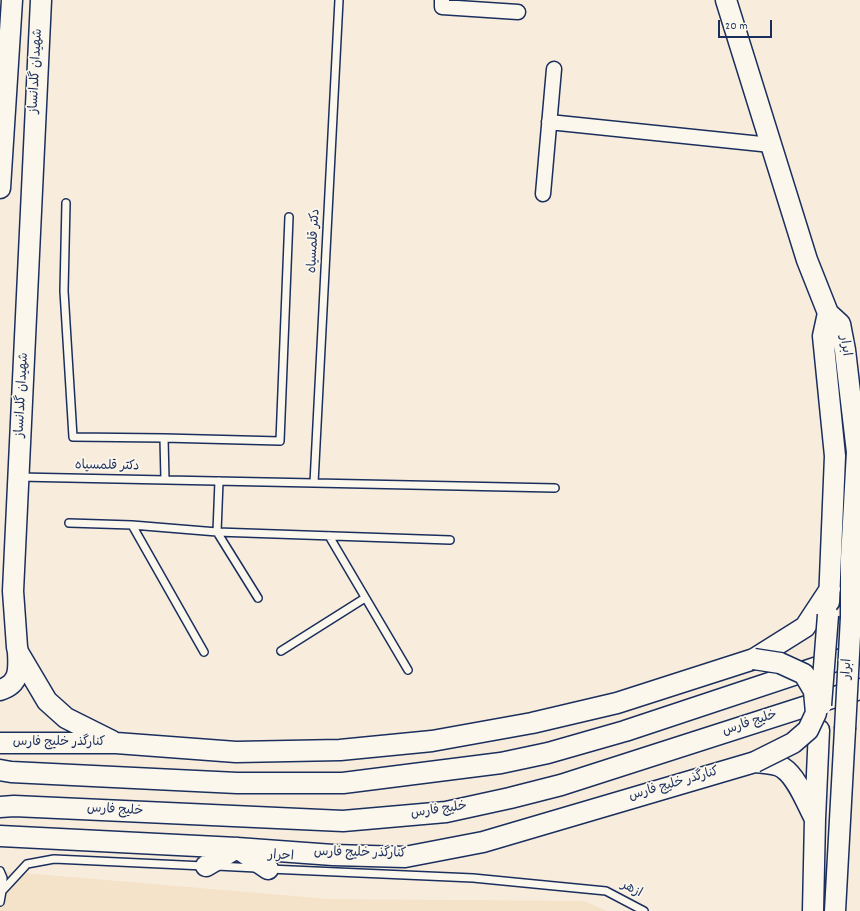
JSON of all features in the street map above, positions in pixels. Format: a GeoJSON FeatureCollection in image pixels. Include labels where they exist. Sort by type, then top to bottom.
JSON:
{"type":"FeatureCollection","features":[{"type":"Feature","properties":{"kind":"street"},"geometry":{"type":"LineString","coordinates":[[0,188],[12,0]]}},
{"type":"Feature","properties":{"kind":"street","name":"شهیدان گلدانساز"},"geometry":{"type":"LineString","coordinates":[[40,0],[14,591],[18,652],[47,701],[66,718],[116,743]]}},
{"type":"Feature","properties":{"kind":"street"},"geometry":{"type":"LineString","coordinates":[[442,0],[442,7],[518,12]]}},
{"type":"Feature","properties":{"kind":"street","name":"ابرار"},"geometry":{"type":"LineString","coordinates":[[726,0],[807,260],[828,313],[840,324],[845,350],[857,452],[851,558],[851,617],[835,911]]}},
{"type":"Feature","properties":{"kind":"street"},"geometry":{"type":"LineString","coordinates":[[542,194],[554,69]]}},
{"type":"Feature","properties":{"kind":"street"},"geometry":{"type":"LineString","coordinates":[[549,122],[771,145]]}},
{"type":"Feature","properties":{"kind":"street","name":"ابرار"},"geometry":{"type":"LineString","coordinates":[[813,911],[814,819],[830,589],[836,456],[824,336],[828,313]]}},
{"type":"Feature","properties":{"kind":"street"},"geometry":{"type":"LineString","coordinates":[[754,659],[805,627],[830,589]]}},
{"type":"Feature","properties":{"kind":"street"},"geometry":{"type":"LineString","coordinates":[[0,770],[11,772],[237,782],[343,783],[501,762],[548,753],[625,731],[851,656],[860,646]]}},
{"type":"Feature","properties":{"kind":"street"},"geometry":{"type":"LineString","coordinates":[[0,690],[13,682],[19,671],[18,652]]}},
{"type":"Feature","properties":{"kind":"street","name":"کنارگذر خلیج فارس"},"geometry":{"type":"LineString","coordinates":[[0,742],[116,743],[236,752],[340,750],[432,741],[532,724],[617,703],[754,659],[780,663],[804,674],[814,691],[816,713],[808,730],[792,743],[755,762],[483,842],[405,857],[333,855],[237,848],[0,836]]}},
{"type":"Feature","properties":{"kind":"street","name":"خلیج فارس"},"geometry":{"type":"LineString","coordinates":[[0,807],[14,806],[343,821],[446,812],[561,785],[858,690]]}},
{"type":"Feature","properties":{"kind":"street"},"geometry":{"type":"LineString","coordinates":[[755,762],[783,767],[792,776],[798,786],[814,819]]}},
{"type":"Feature","properties":{"kind":"street"},"geometry":{"type":"LineString","coordinates":[[206,866],[237,848],[268,869]]}},
{"type":"Feature","properties":{"kind":"lane","name":"دکتر قلمسیاه"},"geometry":{"type":"LineString","coordinates":[[314,483],[339,0]]}},
{"type":"Feature","properties":{"kind":"lane"},"geometry":{"type":"LineString","coordinates":[[66,203],[64,291],[74,437],[280,441],[289,217]]}},
{"type":"Feature","properties":{"kind":"lane"},"geometry":{"type":"LineString","coordinates":[[164,438],[165,480]]}},
{"type":"Feature","properties":{"kind":"lane","name":"دکتر قلمسیاه"},"geometry":{"type":"LineString","coordinates":[[19,477],[555,488]]}},
{"type":"Feature","properties":{"kind":"lane"},"geometry":{"type":"LineString","coordinates":[[219,481],[217,532],[258,598]]}},
{"type":"Feature","properties":{"kind":"lane"},"geometry":{"type":"LineString","coordinates":[[69,523],[132,525],[217,532],[450,540]]}},
{"type":"Feature","properties":{"kind":"lane"},"geometry":{"type":"LineString","coordinates":[[132,525],[204,652]]}},
{"type":"Feature","properties":{"kind":"lane"},"geometry":{"type":"LineString","coordinates":[[329,536],[408,670]]}},
{"type":"Feature","properties":{"kind":"lane"},"geometry":{"type":"LineString","coordinates":[[281,651],[365,598]]}},
{"type":"Feature","properties":{"kind":"lane","name":"احرار"},"geometry":{"type":"LineString","coordinates":[[2,891],[28,864],[54,859],[473,878],[606,891]]}},
{"type":"Feature","properties":{"kind":"lane"},"geometry":{"type":"LineString","coordinates":[[0,871],[3,878],[0,902]]}},
{"type":"Feature","properties":{"kind":"lane","name":"ازهر"},"geometry":{"type":"LineString","coordinates":[[606,891],[644,911]]}},
{"type":"Feature","properties":{"kind":"shaded area"},"geometry":{"type":"Polygon","coordinates":[[[0,871],[329,899],[584,901],[607,911],[0,911],[0,871]]]}}]}
